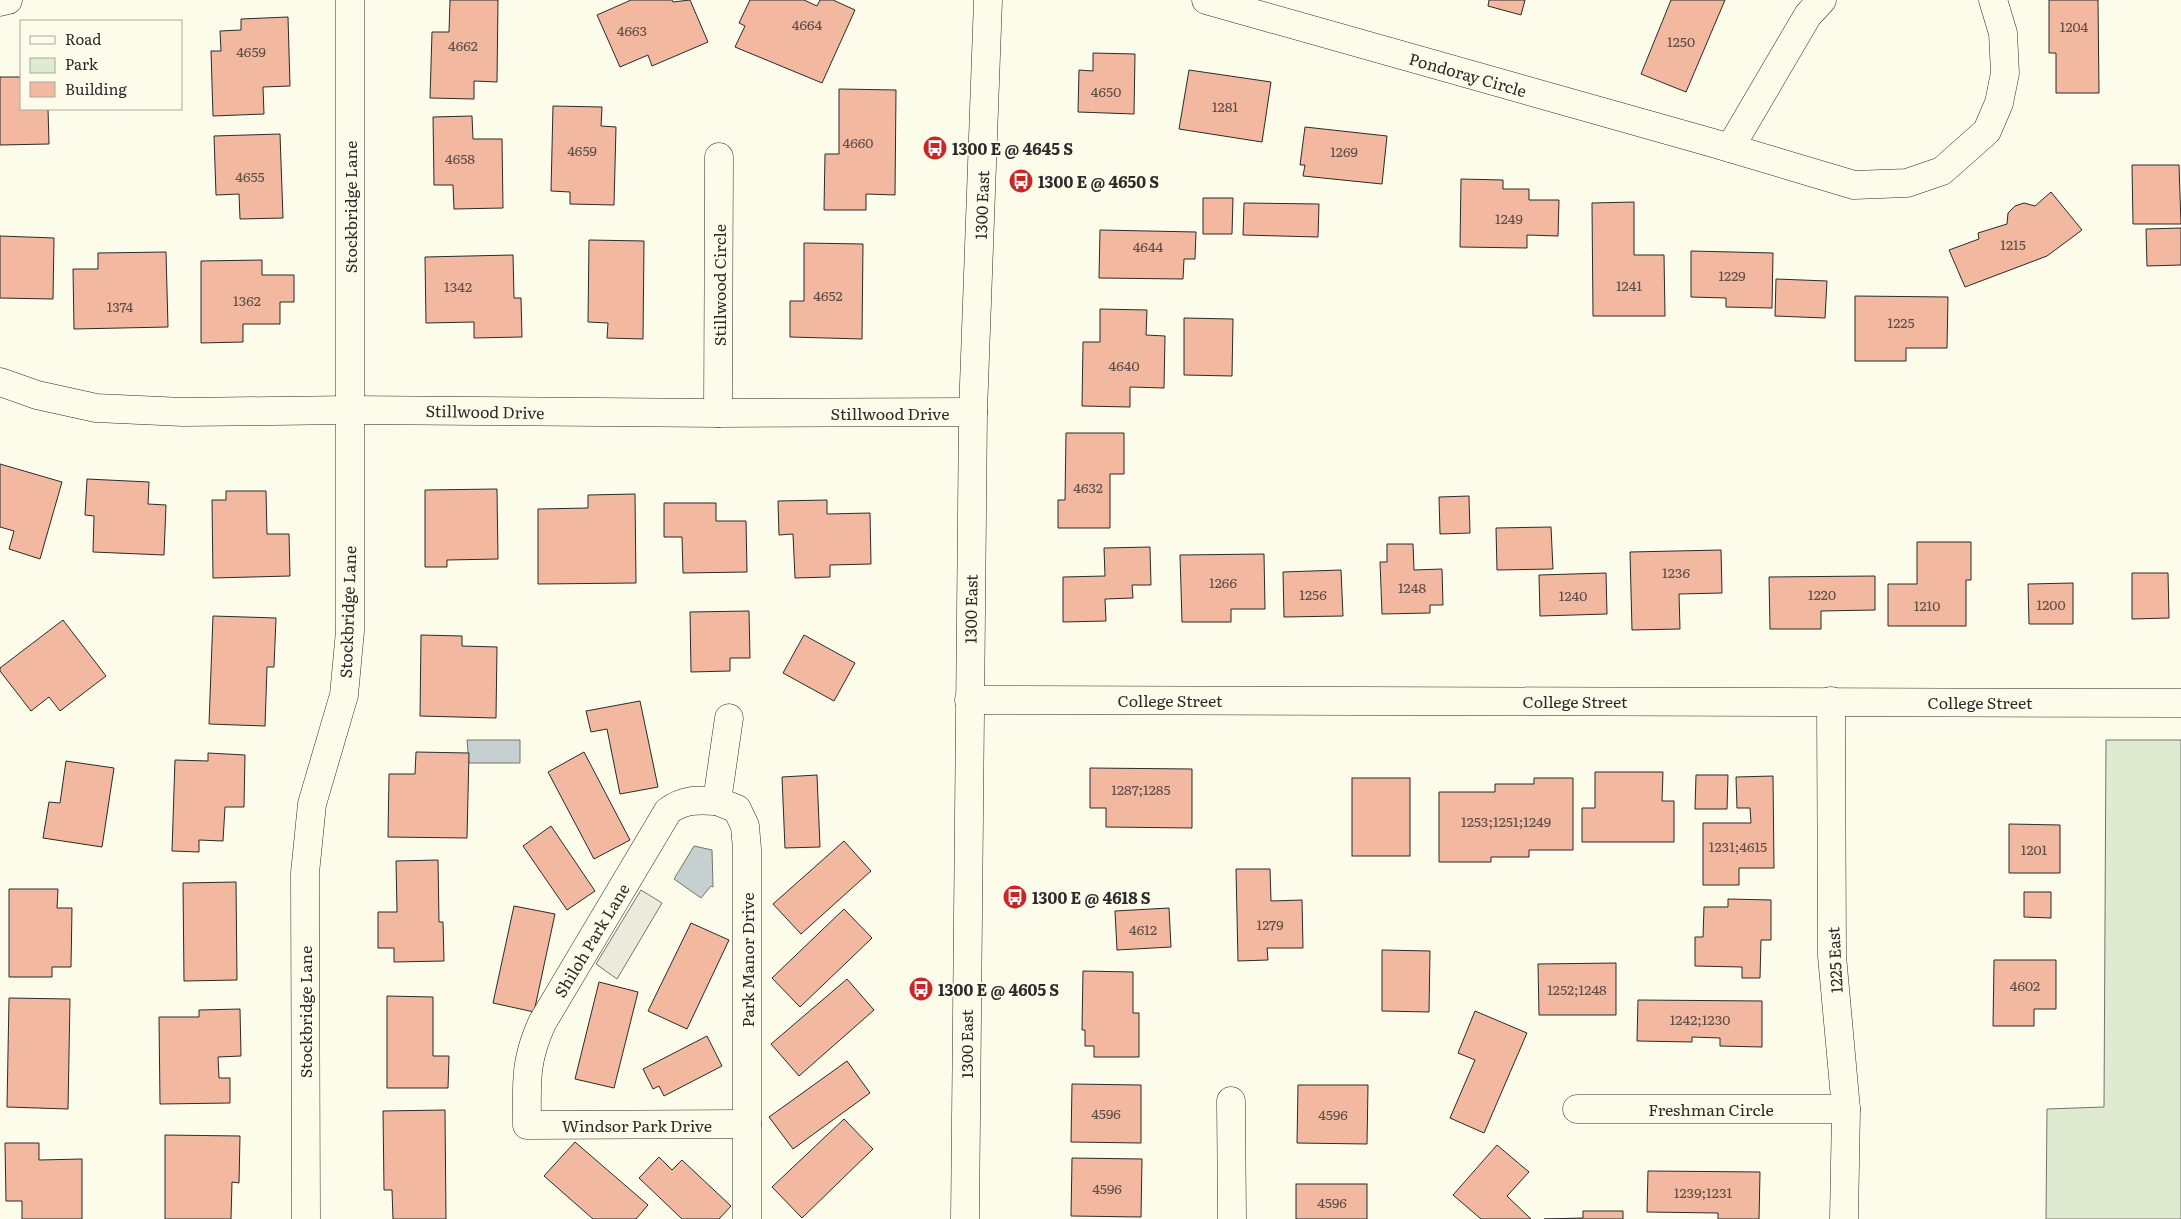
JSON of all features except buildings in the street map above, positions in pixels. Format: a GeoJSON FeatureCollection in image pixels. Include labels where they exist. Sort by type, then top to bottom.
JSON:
{"type":"FeatureCollection","features":[{"type":"Feature","properties":{"kind":"street"},"geometry":{"type":"LineString","coordinates":[[0,2],[8,0]]}},
{"type":"Feature","properties":{"kind":"street","name":"Stockbridge Lane"},"geometry":{"type":"LineString","coordinates":[[306,1219],[305,873],[312,804],[344,695],[350,631],[350,0]]}},
{"type":"Feature","properties":{"kind":"street","name":"1300 East"},"geometry":{"type":"LineString","coordinates":[[965,1219],[973,412],[988,0]]}},
{"type":"Feature","properties":{"kind":"street","name":"Pondoray Circle"},"geometry":{"type":"LineString","coordinates":[[1206,0],[1730,148],[1854,186],[1907,183],[1942,172],[1987,131],[1999,103],[2005,73],[2003,33],[1993,0]]}},
{"type":"Feature","properties":{"kind":"street"},"geometry":{"type":"LineString","coordinates":[[1730,148],[1808,15],[1822,0]]}},
{"type":"Feature","properties":{"kind":"street","name":"Stillwood Circle"},"geometry":{"type":"LineString","coordinates":[[718,413],[719,157]]}},
{"type":"Feature","properties":{"kind":"street","name":"Stillwood Drive"},"geometry":{"type":"LineString","coordinates":[[0,382],[37,395],[96,408],[183,412],[350,410],[718,413],[973,412]]}},
{"type":"Feature","properties":{"kind":"street","name":"College Street"},"geometry":{"type":"LineString","coordinates":[[969,700],[2181,703]]}},
{"type":"Feature","properties":{"kind":"street","name":"1225 East"},"geometry":{"type":"LineString","coordinates":[[1831,701],[1832,956],[1846,1109],[1844,1219]]}},
{"type":"Feature","properties":{"kind":"street"},"geometry":{"type":"LineString","coordinates":[[716,801],[729,718]]}},
{"type":"Feature","properties":{"kind":"street","name":"Shiloh Park Lane"},"geometry":{"type":"LineString","coordinates":[[526,1125],[526,1067],[532,1045],[542,1023],[668,811],[680,803],[693,800],[716,801]]}},
{"type":"Feature","properties":{"kind":"street","name":"Park Manor Drive"},"geometry":{"type":"LineString","coordinates":[[716,801],[737,809],[745,826],[747,849],[747,1219]]}},
{"type":"Feature","properties":{"kind":"street"},"geometry":{"type":"LineString","coordinates":[[1231,1101],[1232,1219]]}},
{"type":"Feature","properties":{"kind":"street","name":"Freshman Circle"},"geometry":{"type":"LineString","coordinates":[[1577,1109],[1846,1109]]}},
{"type":"Feature","properties":{"kind":"street","name":"Windsor Park Drive"},"geometry":{"type":"LineString","coordinates":[[526,1125],[747,1124]]}},
{"type":"Feature","properties":{"kind":"green space"},"geometry":{"type":"Polygon","coordinates":[[[2106,740],[2181,740],[2181,1219],[2046,1219],[2047,1109],[2104,1107],[2106,740]]]}},
{"type":"Feature","properties":{"kind":"shaded area"},"geometry":{"type":"Polygon","coordinates":[[[467,740],[520,740],[520,763],[469,763],[467,740]]]}},
{"type":"Feature","properties":{"kind":"shaded area"},"geometry":{"type":"Polygon","coordinates":[[[694,846],[712,850],[713,887],[711,886],[701,898],[674,879],[694,846]]]}},
{"type":"Feature","properties":{"kind":"shaded area"},"geometry":{"type":"Polygon","coordinates":[[[641,890],[662,903],[617,979],[596,964],[641,890]]]}},
{"type":"Feature","properties":{"kind":"place","name":"1300 E @ 4645 S"},"geometry":{"type":"Point","coordinates":[935,148]}},
{"type":"Feature","properties":{"kind":"place","name":"1300 E @ 4650 S"},"geometry":{"type":"Point","coordinates":[1021,181]}},
{"type":"Feature","properties":{"kind":"place","name":"1300 E @ 4618 S"},"geometry":{"type":"Point","coordinates":[1015,897]}},
{"type":"Feature","properties":{"kind":"place","name":"1300 E @ 4605 S"},"geometry":{"type":"Point","coordinates":[921,989]}}]}
